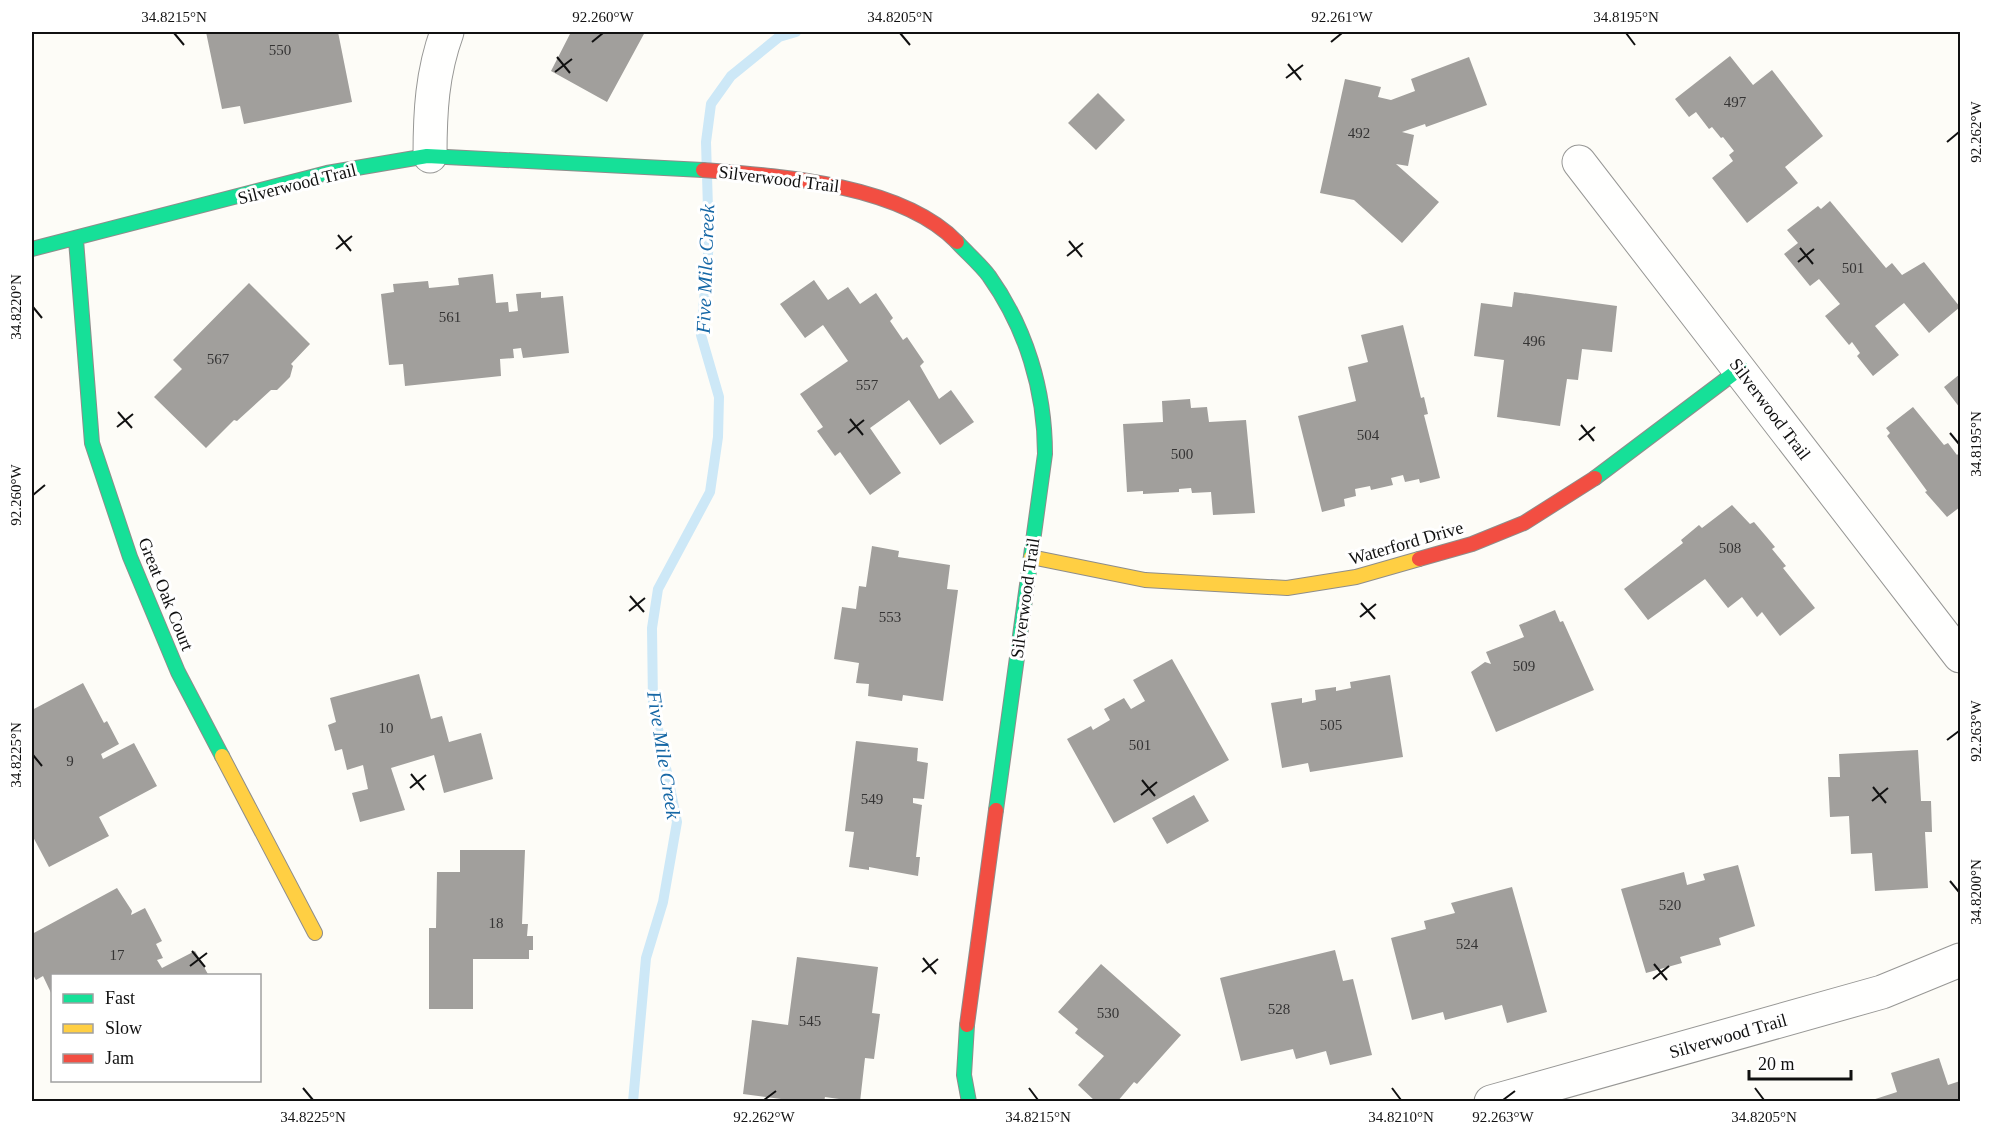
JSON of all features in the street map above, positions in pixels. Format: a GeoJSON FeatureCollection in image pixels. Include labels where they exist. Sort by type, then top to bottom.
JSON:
{"type":"FeatureCollection","features":[{"type":"Feature","properties":{"kind":"street"},"geometry":{"type":"LineString","coordinates":[[430,156],[430,102],[438,58],[447,32]]}},
{"type":"Feature","properties":{"kind":"street","name":"Silverwood Trail"},"geometry":{"type":"LineString","coordinates":[[32,249],[76,240],[332,173],[430,156],[671,168],[836,183],[880,196],[909,209],[966,248],[984,268],[1010,310],[1043,392],[1046,413],[1046,454],[965,1038],[964,1075],[969,1101]]}},
{"type":"Feature","properties":{"kind":"street","name":"Silverwood Trail"},"geometry":{"type":"LineString","coordinates":[[1579,162],[1741,368],[1960,656]]}},
{"type":"Feature","properties":{"kind":"street","name":"Great Oak Court"},"geometry":{"type":"LineString","coordinates":[[76,240],[92,443],[130,557],[178,672],[315,933]]}},
{"type":"Feature","properties":{"kind":"street","name":"Waterford Drive"},"geometry":{"type":"LineString","coordinates":[[1031,557],[1145,580],[1204,585],[1287,588],[1356,577],[1472,543],[1524,523],[1616,465],[1664,431],[1741,368]]}},
{"type":"Feature","properties":{"kind":"street","name":"Silverwood Trail"},"geometry":{"type":"LineString","coordinates":[[1491,1101],[1882,992],[1960,960]]}},
{"type":"Feature","properties":{"kind":"building"},"geometry":{"type":"Polygon","coordinates":[[[206,32],[338,32],[352,102],[244,124],[240,106],[222,109],[206,32]]]}},
{"type":"Feature","properties":{"kind":"building"},"geometry":{"type":"Polygon","coordinates":[[[571,32],[645,32],[607,102],[551,71],[571,32]]]}},
{"type":"Feature","properties":{"kind":"building"},"geometry":{"type":"Polygon","coordinates":[[[1730,56],[1753,85],[1772,70],[1823,136],[1785,167],[1798,183],[1747,223],[1712,178],[1733,161],[1729,155],[1734,151],[1712,127],[1709,129],[1696,112],[1689,117],[1675,99],[1730,56]]]}},
{"type":"Feature","properties":{"kind":"building"},"geometry":{"type":"Polygon","coordinates":[[[1469,57],[1487,105],[1426,127],[1425,124],[1402,132],[1414,135],[1408,166],[1396,164],[1439,202],[1402,243],[1354,200],[1320,193],[1345,79],[1381,87],[1378,97],[1391,100],[1415,91],[1411,79],[1469,57]]]}},
{"type":"Feature","properties":{"kind":"building"},"geometry":{"type":"Polygon","coordinates":[[[1098,93],[1125,120],[1096,150],[1068,123],[1098,93]]]}},
{"type":"Feature","properties":{"kind":"building"},"geometry":{"type":"Polygon","coordinates":[[[1830,201],[1886,268],[1892,263],[1902,275],[1924,262],[1960,307],[1929,333],[1904,303],[1875,326],[1899,355],[1873,376],[1857,356],[1860,353],[1852,342],[1849,345],[1825,316],[1840,304],[1819,279],[1810,286],[1784,254],[1798,243],[1787,230],[1818,206],[1821,209],[1830,201]]]}},
{"type":"Feature","properties":{"kind":"building"},"geometry":{"type":"Polygon","coordinates":[[[493,274],[496,303],[508,302],[509,312],[518,311],[516,294],[541,292],[541,298],[563,296],[569,353],[523,358],[521,348],[513,349],[514,358],[500,359],[501,376],[405,386],[403,364],[389,365],[381,294],[394,292],[393,284],[428,281],[429,288],[459,285],[458,278],[493,274]]]}},
{"type":"Feature","properties":{"kind":"building"},"geometry":{"type":"Polygon","coordinates":[[[814,280],[828,300],[848,287],[860,304],[876,293],[893,318],[890,321],[903,340],[907,337],[924,362],[920,366],[939,399],[951,390],[974,422],[940,445],[909,400],[870,428],[901,473],[870,495],[840,452],[835,456],[817,431],[823,427],[800,394],[848,361],[823,325],[805,338],[780,304],[814,280]]]}},
{"type":"Feature","properties":{"kind":"building"},"geometry":{"type":"Polygon","coordinates":[[[249,283],[310,344],[291,364],[293,366],[290,377],[277,390],[271,390],[237,421],[234,420],[206,448],[154,397],[182,369],[173,360],[249,283]]]}},
{"type":"Feature","properties":{"kind":"building"},"geometry":{"type":"Polygon","coordinates":[[[1514,292],[1617,306],[1612,352],[1582,349],[1578,380],[1567,379],[1560,426],[1497,417],[1504,360],[1474,356],[1481,303],[1512,307],[1514,292]]]}},
{"type":"Feature","properties":{"kind":"building"},"geometry":{"type":"Polygon","coordinates":[[[1403,325],[1421,398],[1424,397],[1428,414],[1424,415],[1440,478],[1420,483],[1419,479],[1405,482],[1403,475],[1391,478],[1393,485],[1371,490],[1370,486],[1355,489],[1356,496],[1344,499],[1345,506],[1322,512],[1298,416],[1356,401],[1348,367],[1368,362],[1361,335],[1403,325]]]}},
{"type":"Feature","properties":{"kind":"building"},"geometry":{"type":"Polygon","coordinates":[[[1960,374],[1960,408],[1944,387],[1960,374]]]}},
{"type":"Feature","properties":{"kind":"building"},"geometry":{"type":"Polygon","coordinates":[[[1190,399],[1191,408],[1207,407],[1209,422],[1246,420],[1255,513],[1213,515],[1211,492],[1192,493],[1191,488],[1179,489],[1179,492],[1143,494],[1143,491],[1127,492],[1123,424],[1163,422],[1162,401],[1190,399]]]}},
{"type":"Feature","properties":{"kind":"building"},"geometry":{"type":"Polygon","coordinates":[[[1913,407],[1944,445],[1948,443],[1957,455],[1960,452],[1960,507],[1947,517],[1925,492],[1927,491],[1887,436],[1890,433],[1886,428],[1913,407]]]}},
{"type":"Feature","properties":{"kind":"building"},"geometry":{"type":"Polygon","coordinates":[[[1732,505],[1750,524],[1754,522],[1775,547],[1772,549],[1786,566],[1783,568],[1815,608],[1780,636],[1762,612],[1757,617],[1742,597],[1728,608],[1705,579],[1648,620],[1624,589],[1683,543],[1681,540],[1699,525],[1702,528],[1732,505]]]}},
{"type":"Feature","properties":{"kind":"building"},"geometry":{"type":"Polygon","coordinates":[[[872,546],[899,551],[898,557],[950,565],[947,589],[958,590],[943,701],[903,695],[902,701],[868,696],[869,684],[856,683],[859,663],[834,659],[842,607],[856,609],[859,586],[866,587],[872,546]]]}},
{"type":"Feature","properties":{"kind":"building"},"geometry":{"type":"Polygon","coordinates":[[[1555,610],[1560,622],[1563,621],[1594,690],[1496,732],[1471,672],[1485,662],[1491,664],[1486,652],[1524,637],[1519,625],[1555,610]]]}},
{"type":"Feature","properties":{"kind":"building"},"geometry":{"type":"Polygon","coordinates":[[[1172,659],[1229,760],[1114,823],[1067,739],[1091,726],[1093,730],[1110,720],[1104,709],[1124,698],[1131,709],[1145,701],[1133,680],[1172,659]]]}},
{"type":"Feature","properties":{"kind":"building"},"geometry":{"type":"Polygon","coordinates":[[[419,674],[431,719],[442,716],[449,742],[481,733],[493,779],[444,793],[434,755],[391,768],[405,810],[360,822],[352,793],[368,789],[363,765],[347,770],[342,749],[335,751],[328,725],[336,722],[330,698],[419,674]]]}},
{"type":"Feature","properties":{"kind":"building"},"geometry":{"type":"Polygon","coordinates":[[[1390,675],[1403,757],[1310,772],[1308,763],[1282,768],[1271,703],[1302,698],[1302,703],[1316,700],[1315,690],[1336,687],[1336,691],[1351,688],[1350,682],[1390,675]]]}},
{"type":"Feature","properties":{"kind":"building"},"geometry":{"type":"Polygon","coordinates":[[[83,683],[104,723],[107,721],[119,744],[101,754],[103,759],[134,743],[157,786],[99,817],[109,836],[49,867],[32,835],[32,710],[83,683]]]}},
{"type":"Feature","properties":{"kind":"building"},"geometry":{"type":"Polygon","coordinates":[[[856,741],[918,748],[917,761],[928,763],[924,799],[913,798],[913,803],[922,805],[916,857],[920,857],[918,876],[869,867],[869,870],[849,867],[854,832],[845,831],[856,741]]]}},
{"type":"Feature","properties":{"kind":"building"},"geometry":{"type":"Polygon","coordinates":[[[1918,750],[1921,801],[1931,801],[1932,832],[1925,832],[1928,888],[1875,891],[1872,853],[1851,854],[1849,816],[1830,817],[1828,777],[1840,777],[1839,754],[1918,750]]]}},
{"type":"Feature","properties":{"kind":"building"},"geometry":{"type":"Polygon","coordinates":[[[1194,795],[1209,821],[1167,844],[1152,818],[1194,795]]]}},
{"type":"Feature","properties":{"kind":"building"},"geometry":{"type":"Polygon","coordinates":[[[460,850],[525,850],[522,924],[528,924],[527,936],[533,936],[533,950],[529,950],[529,959],[473,959],[473,1009],[429,1009],[429,928],[436,928],[437,872],[460,872],[460,850]]]}},
{"type":"Feature","properties":{"kind":"building"},"geometry":{"type":"Polygon","coordinates":[[[1738,865],[1755,926],[1719,938],[1721,945],[1680,957],[1682,963],[1646,973],[1621,889],[1684,872],[1687,885],[1705,880],[1703,874],[1738,865]]]}},
{"type":"Feature","properties":{"kind":"building"},"geometry":{"type":"Polygon","coordinates":[[[1512,887],[1547,1012],[1507,1023],[1502,1005],[1445,1020],[1443,1012],[1412,1020],[1391,938],[1426,929],[1424,921],[1455,913],[1451,903],[1512,887]]]}},
{"type":"Feature","properties":{"kind":"building"},"geometry":{"type":"Polygon","coordinates":[[[117,888],[132,911],[131,915],[145,908],[162,941],[156,944],[163,958],[157,960],[162,968],[195,951],[208,974],[51,974],[51,993],[43,976],[36,980],[32,973],[32,934],[117,888]]]}},
{"type":"Feature","properties":{"kind":"building"},"geometry":{"type":"Polygon","coordinates":[[[1335,950],[1343,981],[1353,979],[1372,1055],[1330,1065],[1326,1051],[1296,1059],[1293,1049],[1241,1061],[1220,978],[1335,950]]]}},
{"type":"Feature","properties":{"kind":"building"},"geometry":{"type":"Polygon","coordinates":[[[797,957],[878,967],[872,1013],[880,1014],[874,1059],[865,1058],[860,1102],[825,1097],[824,1102],[804,1102],[743,1094],[752,1020],[788,1025],[797,957]]]}},
{"type":"Feature","properties":{"kind":"building"},"geometry":{"type":"Polygon","coordinates":[[[1101,964],[1181,1035],[1137,1084],[1134,1082],[1117,1102],[1096,1102],[1078,1085],[1104,1056],[1075,1033],[1078,1029],[1058,1012],[1101,964]]]}},
{"type":"Feature","properties":{"kind":"building"},"geometry":{"type":"Polygon","coordinates":[[[1939,1058],[1948,1085],[1960,1081],[1960,1102],[1866,1102],[1897,1092],[1891,1073],[1939,1058]]]}},
{"type":"Feature","properties":{"kind":"waterway","name":"Five Mile Creek"},"geometry":{"type":"LineString","coordinates":[[633,1102],[646,958],[663,902],[677,822],[653,704],[652,628],[658,589],[710,492],[718,437],[719,397],[701,335],[709,242],[706,142],[711,104],[731,76],[779,37],[796,32]]}},
{"type":"Feature","properties":{"kind":"traffic: fast"},"geometry":{"type":"LineString","coordinates":[[32,249],[327,173],[427,156],[703,170]]}},
{"type":"Feature","properties":{"kind":"traffic: fast"},"geometry":{"type":"LineString","coordinates":[[76,240],[92,443],[130,557],[178,672],[222,756]]}},
{"type":"Feature","properties":{"kind":"traffic: fast"},"geometry":{"type":"LineString","coordinates":[[957,242],[989,276],[1023,338],[1037,383],[1044,430],[1045,454],[996,810]]}},
{"type":"Feature","properties":{"kind":"traffic: fast"},"geometry":{"type":"LineString","coordinates":[[1595,478],[1741,368]]}},
{"type":"Feature","properties":{"kind":"traffic: fast"},"geometry":{"type":"LineString","coordinates":[[967,1025],[964,1075],[969,1102]]}},
{"type":"Feature","properties":{"kind":"traffic: slow"},"geometry":{"type":"LineString","coordinates":[[1031,557],[1145,580],[1287,588],[1356,577],[1419,559]]}},
{"type":"Feature","properties":{"kind":"traffic: slow"},"geometry":{"type":"LineString","coordinates":[[222,756],[315,933]]}},
{"type":"Feature","properties":{"kind":"traffic: jam"},"geometry":{"type":"LineString","coordinates":[[703,170],[802,180],[872,195],[904,207],[933,222],[957,242]]}},
{"type":"Feature","properties":{"kind":"traffic: jam"},"geometry":{"type":"LineString","coordinates":[[1419,559],[1472,544],[1524,523],[1595,478]]}},
{"type":"Feature","properties":{"kind":"traffic: jam"},"geometry":{"type":"LineString","coordinates":[[967,1025],[996,810]]}}]}
